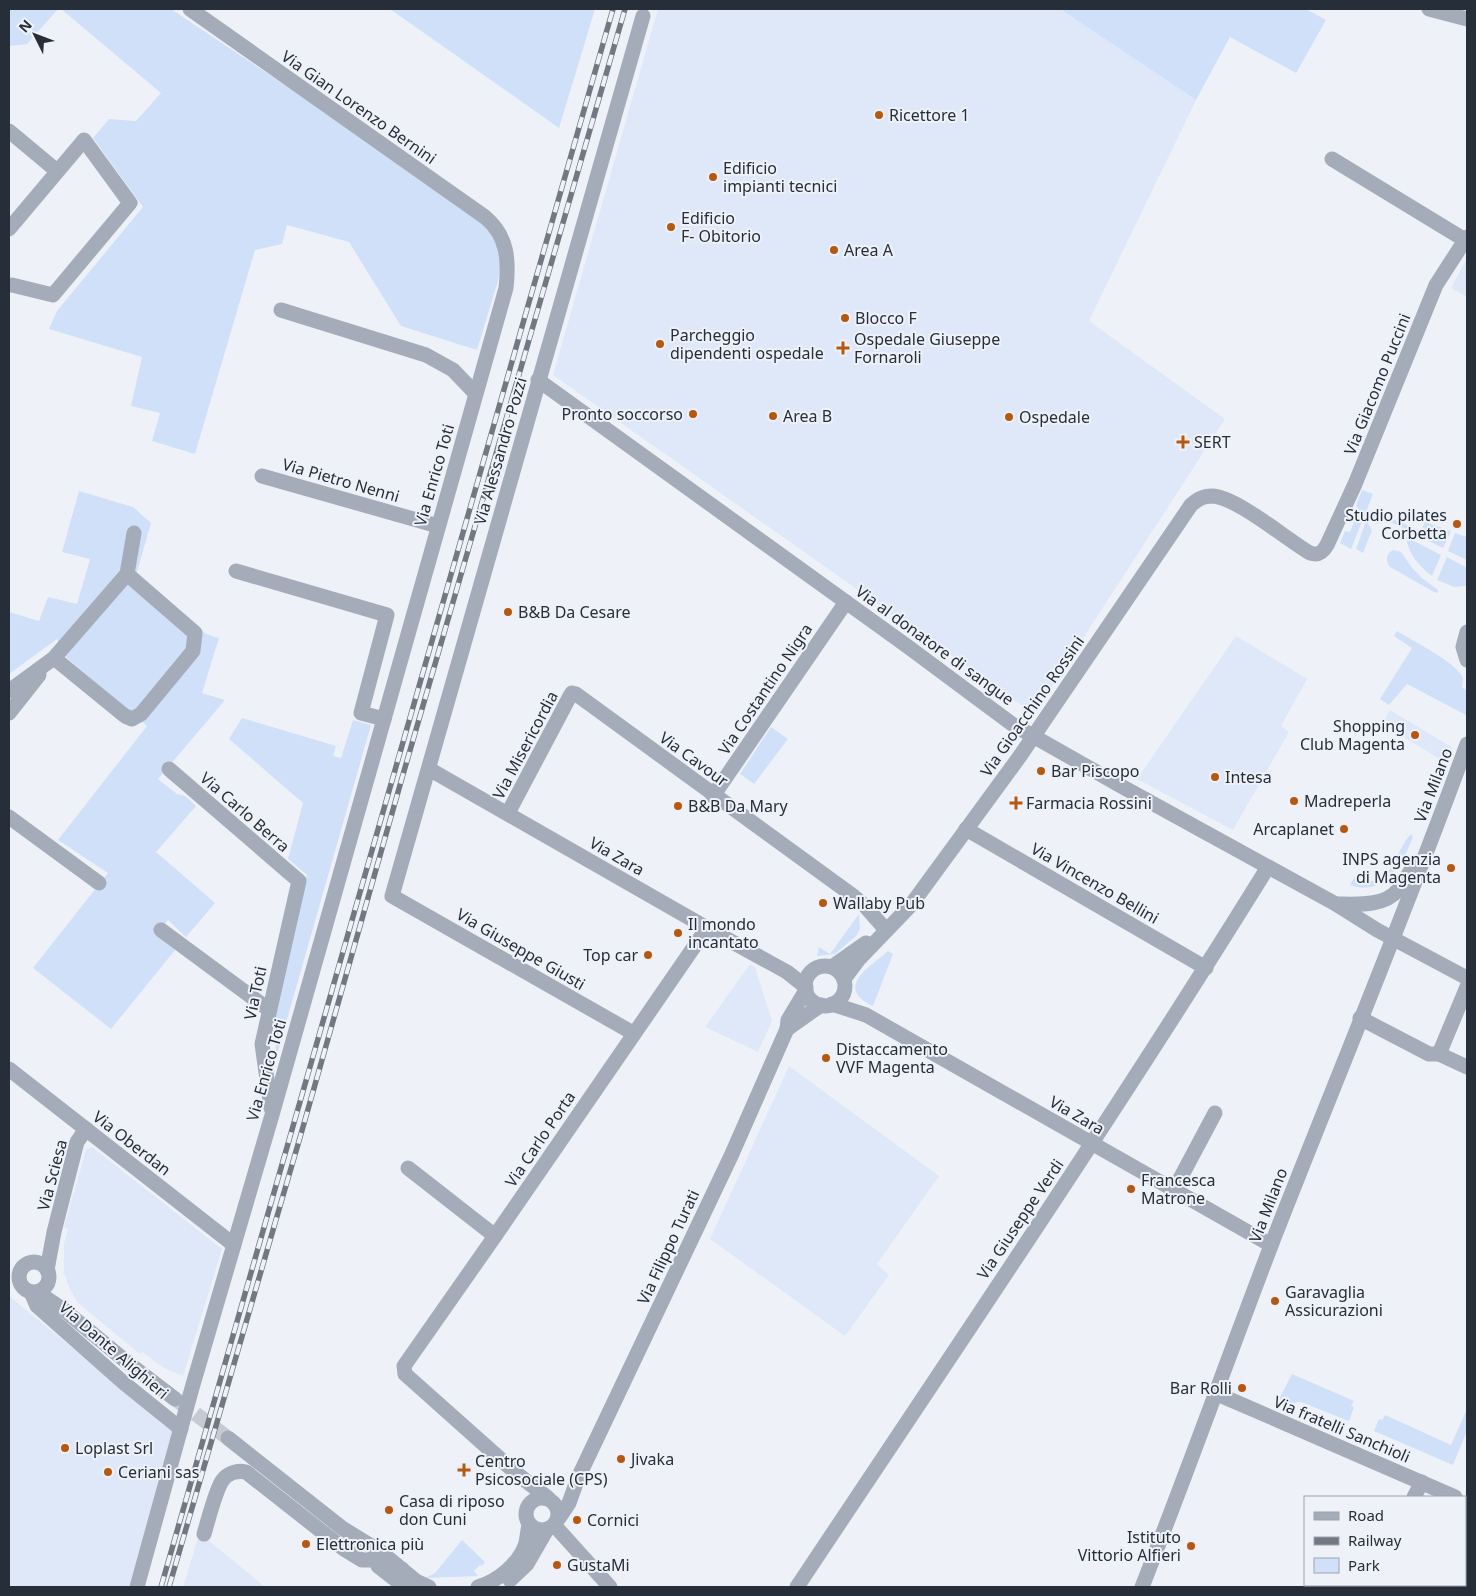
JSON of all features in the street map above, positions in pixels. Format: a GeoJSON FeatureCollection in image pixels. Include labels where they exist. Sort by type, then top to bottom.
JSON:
{"type":"FeatureCollection","features":[{"type":"Feature","properties":{"kind":"street","name":"Via Gian Lorenzo Bernini"},"geometry":{"type":"LineString","coordinates":[[190,9],[485,217],[495,227],[502,239]]}},
{"type":"Feature","properties":{"kind":"street"},"geometry":{"type":"LineString","coordinates":[[1429,9],[1467,19]]}},
{"type":"Feature","properties":{"kind":"street","name":"Via Alessandro Pozzi"},"geometry":{"type":"LineString","coordinates":[[392,896],[643,16]]}},
{"type":"Feature","properties":{"kind":"street"},"geometry":{"type":"LineString","coordinates":[[9,131],[57,171]]}},
{"type":"Feature","properties":{"kind":"street"},"geometry":{"type":"LineString","coordinates":[[9,229],[84,140],[130,203],[54,295],[10,285]]}},
{"type":"Feature","properties":{"kind":"street","name":"Via Giacomo Puccini"},"geometry":{"type":"LineString","coordinates":[[1201,498],[1219,497],[1231,502],[1310,553],[1318,554],[1327,545],[1355,484],[1436,285],[1466,239],[1332,159]]}},
{"type":"Feature","properties":{"kind":"street","name":"Via Enrico Toti"},"geometry":{"type":"LineString","coordinates":[[137,1587],[506,288],[507,252],[502,239]]}},
{"type":"Feature","properties":{"kind":"street"},"geometry":{"type":"LineString","coordinates":[[280,310],[426,355],[454,370],[475,393]]}},
{"type":"Feature","properties":{"kind":"street","name":"Via al donatore di sangue"},"geometry":{"type":"LineString","coordinates":[[538,380],[1012,724],[1467,978]]}},
{"type":"Feature","properties":{"kind":"street","name":"Via Pietro Nenni"},"geometry":{"type":"LineString","coordinates":[[262,476],[438,526]]}},
{"type":"Feature","properties":{"kind":"street","name":"Via Gioacchino Rossini"},"geometry":{"type":"LineString","coordinates":[[844,984],[859,959],[911,905],[1033,736],[1191,505],[1201,498]]}},
{"type":"Feature","properties":{"kind":"street"},"geometry":{"type":"LineString","coordinates":[[9,713],[52,659],[127,574],[134,533]]}},
{"type":"Feature","properties":{"kind":"street"},"geometry":{"type":"LineString","coordinates":[[236,571],[387,615],[361,713],[384,720]]}},
{"type":"Feature","properties":{"kind":"street"},"geometry":{"type":"LineString","coordinates":[[52,659],[125,716],[132,719],[141,714],[193,651],[195,633],[127,574]]}},
{"type":"Feature","properties":{"kind":"street","name":"Via Costantino Nigra"},"geometry":{"type":"LineString","coordinates":[[713,796],[846,602]]}},
{"type":"Feature","properties":{"kind":"street"},"geometry":{"type":"LineString","coordinates":[[1467,632],[1463,646],[1467,660]]}},
{"type":"Feature","properties":{"kind":"street"},"geometry":{"type":"LineString","coordinates":[[9,691],[52,659]]}},
{"type":"Feature","properties":{"kind":"street","name":"Via Cavour"},"geometry":{"type":"LineString","coordinates":[[572,693],[576,694],[713,796],[852,895],[865,906],[886,930]]}},
{"type":"Feature","properties":{"kind":"street","name":"Via Misericordia"},"geometry":{"type":"LineString","coordinates":[[508,813],[572,693]]}},
{"type":"Feature","properties":{"kind":"street","name":"Via Milano"},"geometry":{"type":"LineString","coordinates":[[1142,1587],[1272,1245],[1467,744]]}},
{"type":"Feature","properties":{"kind":"street","name":"Via Carlo Berra"},"geometry":{"type":"LineString","coordinates":[[169,769],[299,881]]}},
{"type":"Feature","properties":{"kind":"street","name":"Via Zara"},"geometry":{"type":"LineString","coordinates":[[429,769],[807,984]]}},
{"type":"Feature","properties":{"kind":"street"},"geometry":{"type":"LineString","coordinates":[[9,817],[99,883]]}},
{"type":"Feature","properties":{"kind":"street","name":"Via Vincenzo Bellini"},"geometry":{"type":"LineString","coordinates":[[966,828],[1206,968]]}},
{"type":"Feature","properties":{"kind":"street","name":"Via Milano"},"geometry":{"type":"LineString","coordinates":[[1334,904],[1380,902],[1393,896],[1431,838]]}},
{"type":"Feature","properties":{"kind":"street","name":"Via Giuseppe Verdi"},"geometry":{"type":"LineString","coordinates":[[797,1587],[1091,1144],[1206,968],[1268,867]]}},
{"type":"Feature","properties":{"kind":"street","name":"Via Toti"},"geometry":{"type":"LineString","coordinates":[[272,1115],[262,1044],[268,1009],[299,881]]}},
{"type":"Feature","properties":{"kind":"street","name":"Via Giuseppe Giusti"},"geometry":{"type":"LineString","coordinates":[[392,896],[633,1033]]}},
{"type":"Feature","properties":{"kind":"street","name":"Via Carlo Porta"},"geometry":{"type":"LineString","coordinates":[[549,1499],[516,1474],[406,1374],[404,1366],[496,1236],[633,1033],[707,928]]}},
{"type":"Feature","properties":{"kind":"street"},"geometry":{"type":"LineString","coordinates":[[161,930],[268,1009]]}},
{"type":"Feature","properties":{"kind":"street","name":"Via Gioacchino Rossini"},"geometry":{"type":"LineString","coordinates":[[832,967],[886,930]]}},
{"type":"Feature","properties":{"kind":"street"},"geometry":{"type":"LineString","coordinates":[[786,1029],[840,998],[844,984],[840,973],[832,967],[818,967],[807,984],[811,999],[826,1005]]}},
{"type":"Feature","properties":{"kind":"street","name":"Via Filippo Turati"},"geometry":{"type":"LineString","coordinates":[[500,1587],[527,1564],[570,1503],[578,1478],[730,1156],[786,1029],[788,1020],[807,984]]}},
{"type":"Feature","properties":{"kind":"street","name":"Via Zara"},"geometry":{"type":"LineString","coordinates":[[844,984],[852,1000],[866,1015]]}},
{"type":"Feature","properties":{"kind":"street"},"geometry":{"type":"LineString","coordinates":[[1439,1054],[1467,987]]}},
{"type":"Feature","properties":{"kind":"street","name":"Via Zara"},"geometry":{"type":"LineString","coordinates":[[826,1005],[866,1015],[1272,1245]]}},
{"type":"Feature","properties":{"kind":"street"},"geometry":{"type":"LineString","coordinates":[[1360,1018],[1430,1054],[1439,1054],[1467,1067]]}},
{"type":"Feature","properties":{"kind":"street","name":"Via Oberdan"},"geometry":{"type":"LineString","coordinates":[[9,1069],[234,1245]]}},
{"type":"Feature","properties":{"kind":"street"},"geometry":{"type":"LineString","coordinates":[[1174,1190],[1215,1113]]}},
{"type":"Feature","properties":{"kind":"street","name":"Via Sciesa"},"geometry":{"type":"LineString","coordinates":[[48,1274],[54,1232],[77,1142],[86,1129]]}},
{"type":"Feature","properties":{"kind":"street"},"geometry":{"type":"LineString","coordinates":[[408,1168],[496,1236]]}},
{"type":"Feature","properties":{"kind":"street","name":"Via Sciesa"},"geometry":{"type":"LineString","coordinates":[[28,1264],[54,1232]]}},
{"type":"Feature","properties":{"kind":"street"},"geometry":{"type":"LineString","coordinates":[[28,1264],[20,1273],[20,1283],[30,1290]]}},
{"type":"Feature","properties":{"kind":"street"},"geometry":{"type":"LineString","coordinates":[[9,1268],[28,1264],[40,1264],[48,1274]]}},
{"type":"Feature","properties":{"kind":"street","name":"Via Dante Alighieri"},"geometry":{"type":"LineString","coordinates":[[30,1290],[47,1285],[48,1274]]}},
{"type":"Feature","properties":{"kind":"street","name":"Via Dante Alighieri"},"geometry":{"type":"LineString","coordinates":[[48,1274],[64,1310]]}},
{"type":"Feature","properties":{"kind":"street","name":"Via Dante Alighieri"},"geometry":{"type":"LineString","coordinates":[[9,1277],[64,1310],[175,1399]]}},
{"type":"Feature","properties":{"kind":"street","name":"Via Dante Alighieri"},"geometry":{"type":"LineString","coordinates":[[30,1290],[37,1306],[124,1384],[181,1429]]}},
{"type":"Feature","properties":{"kind":"street","name":"Via fratelli Sanchioli"},"geometry":{"type":"LineString","coordinates":[[1215,1393],[1453,1496]]}},
{"type":"Feature","properties":{"kind":"street"},"geometry":{"type":"LineString","coordinates":[[228,1438],[342,1528],[380,1552],[416,1581],[429,1587]]}},
{"type":"Feature","properties":{"kind":"street"},"geometry":{"type":"LineString","coordinates":[[204,1534],[222,1482],[232,1472],[239,1470],[246,1472],[344,1549],[362,1560],[381,1560],[395,1569],[402,1569]]}},
{"type":"Feature","properties":{"kind":"street","name":"Via Filippo Turati"},"geometry":{"type":"LineString","coordinates":[[549,1499],[578,1478]]}},
{"type":"Feature","properties":{"kind":"street"},"geometry":{"type":"LineString","coordinates":[[1415,1496],[1422,1482]]}},
{"type":"Feature","properties":{"kind":"street"},"geometry":{"type":"LineString","coordinates":[[478,1587],[498,1578],[513,1565],[526,1543],[529,1524],[526,1514],[529,1504],[537,1498],[549,1499],[556,1504],[559,1510],[553,1525]]}},
{"type":"Feature","properties":{"kind":"street"},"geometry":{"type":"LineString","coordinates":[[529,1524],[536,1530],[553,1525]]}},
{"type":"Feature","properties":{"kind":"street"},"geometry":{"type":"LineString","coordinates":[[553,1525],[610,1587]]}},
{"type":"Feature","properties":{"kind":"street"},"geometry":{"type":"LineString","coordinates":[[342,1528],[373,1561],[405,1587]]}},
{"type":"Feature","properties":{"kind":"shaded area","name":"Ospedale Giuseppe Fornaroli"},"geometry":{"type":"Polygon","coordinates":[[[658,9],[1060,9],[1196,100],[1089,321],[1225,419],[1034,714],[553,375],[658,9]]]}},
{"type":"Feature","properties":{"kind":"shaded area"},"geometry":{"type":"Polygon","coordinates":[[[1467,258],[1467,297],[1451,288],[1467,258]]]}},
{"type":"Feature","properties":{"kind":"shaded area"},"geometry":{"type":"Polygon","coordinates":[[[1236,636],[1307,679],[1281,726],[1289,732],[1233,830],[1137,779],[1236,636]]]}},
{"type":"Feature","properties":{"kind":"shaded area","name":"Shopping Club Magenta"},"geometry":{"type":"Polygon","coordinates":[[[1390,710],[1453,748],[1446,763],[1382,724],[1390,710]]]}},
{"type":"Feature","properties":{"kind":"shaded area"},"geometry":{"type":"Polygon","coordinates":[[[750,964],[755,967],[772,1021],[758,1052],[705,1027],[750,964]]]}},
{"type":"Feature","properties":{"kind":"shaded area"},"geometry":{"type":"Polygon","coordinates":[[[789,1066],[939,1176],[877,1264],[889,1275],[845,1336],[710,1239],[789,1066]]]}},
{"type":"Feature","properties":{"kind":"shaded area"},"geometry":{"type":"Polygon","coordinates":[[[92,1147],[222,1249],[183,1376],[164,1368],[142,1352],[140,1354],[77,1302],[69,1287],[64,1272],[64,1244],[68,1229],[64,1227],[86,1150],[92,1147]]]}},
{"type":"Feature","properties":{"kind":"shaded area"},"geometry":{"type":"Polygon","coordinates":[[[9,1296],[174,1431],[129,1587],[9,1587],[9,1296]]]}},
{"type":"Feature","properties":{"kind":"shaded area"},"geometry":{"type":"Polygon","coordinates":[[[199,1535],[208,1540],[265,1587],[183,1587],[199,1535]]]}},
{"type":"Feature","properties":{"kind":"green space"},"geometry":{"type":"Polygon","coordinates":[[[9,9],[58,9],[27,44],[9,46],[9,9]]]}},
{"type":"Feature","properties":{"kind":"green space"},"geometry":{"type":"Polygon","coordinates":[[[61,9],[171,9],[310,102],[482,223],[491,234],[497,246],[501,264],[498,281],[477,350],[401,326],[349,242],[287,225],[282,244],[255,250],[195,454],[152,441],[160,413],[131,406],[142,357],[49,329],[57,311],[143,207],[93,138],[109,119],[136,121],[161,93],[61,9]]]}},
{"type":"Feature","properties":{"kind":"green space"},"geometry":{"type":"Polygon","coordinates":[[[390,9],[595,9],[559,128],[390,9]]]}},
{"type":"Feature","properties":{"kind":"green space"},"geometry":{"type":"Polygon","coordinates":[[[1060,9],[1306,9],[1326,20],[1296,73],[1230,37],[1196,100],[1060,9]]]}},
{"type":"Feature","properties":{"kind":"green space"},"geometry":{"type":"Polygon","coordinates":[[[1362,490],[1373,494],[1351,549],[1340,543],[1345,531],[1350,532],[1359,510],[1356,505],[1362,490]]]}},
{"type":"Feature","properties":{"kind":"green space"},"geometry":{"type":"Polygon","coordinates":[[[79,491],[133,507],[151,523],[136,575],[206,634],[219,638],[202,693],[225,700],[158,779],[177,794],[185,796],[196,806],[156,852],[215,903],[186,937],[168,920],[156,935],[175,950],[111,1029],[33,968],[108,873],[58,840],[147,726],[67,658],[57,639],[9,674],[9,612],[39,621],[48,597],[77,604],[90,559],[62,552],[79,491]]]}},
{"type":"Feature","properties":{"kind":"green space"},"geometry":{"type":"Polygon","coordinates":[[[1371,510],[1421,531],[1425,522],[1451,531],[1443,548],[1393,523],[1384,522],[1377,524],[1371,510]]]}},
{"type":"Feature","properties":{"kind":"green space"},"geometry":{"type":"Polygon","coordinates":[[[1366,521],[1372,530],[1363,553],[1356,549],[1366,521]]]}},
{"type":"Feature","properties":{"kind":"green space"},"geometry":{"type":"Polygon","coordinates":[[[1455,533],[1467,537],[1467,560],[1448,551],[1455,533]]]}},
{"type":"Feature","properties":{"kind":"green space"},"geometry":{"type":"Polygon","coordinates":[[[1406,537],[1441,555],[1432,576],[1415,559],[1409,549],[1406,537]]]}},
{"type":"Feature","properties":{"kind":"green space"},"geometry":{"type":"Polygon","coordinates":[[[1393,550],[1401,552],[1413,569],[1438,590],[1438,593],[1390,567],[1387,557],[1393,550]]]}},
{"type":"Feature","properties":{"kind":"green space"},"geometry":{"type":"Polygon","coordinates":[[[1447,557],[1467,568],[1467,586],[1454,587],[1437,580],[1447,557]]]}},
{"type":"Feature","properties":{"kind":"green space"},"geometry":{"type":"Polygon","coordinates":[[[1397,631],[1458,670],[1463,679],[1462,687],[1467,691],[1466,715],[1407,684],[1389,705],[1380,699],[1412,648],[1394,636],[1397,631]]]}},
{"type":"Feature","properties":{"kind":"green space"},"geometry":{"type":"Polygon","coordinates":[[[242,718],[336,746],[333,756],[341,758],[353,720],[371,725],[276,1058],[275,1017],[307,875],[288,859],[303,803],[229,739],[242,718]]]}},
{"type":"Feature","properties":{"kind":"green space"},"geometry":{"type":"Polygon","coordinates":[[[771,727],[788,739],[754,784],[740,774],[771,727]]]}},
{"type":"Feature","properties":{"kind":"green space"},"geometry":{"type":"Polygon","coordinates":[[[1411,834],[1413,837],[1404,857],[1390,876],[1372,887],[1362,888],[1350,885],[1355,876],[1367,881],[1377,880],[1384,876],[1411,834]]]}},
{"type":"Feature","properties":{"kind":"green space"},"geometry":{"type":"Polygon","coordinates":[[[859,914],[860,929],[856,936],[835,954],[817,956],[819,947],[830,954],[859,914]]]}},
{"type":"Feature","properties":{"kind":"green space"},"geometry":{"type":"Polygon","coordinates":[[[888,951],[893,954],[873,1006],[862,999],[856,992],[856,985],[865,971],[888,951]]]}},
{"type":"Feature","properties":{"kind":"green space"},"geometry":{"type":"Polygon","coordinates":[[[1292,1374],[1354,1401],[1351,1406],[1354,1407],[1349,1421],[1301,1402],[1275,1407],[1292,1374]]]}},
{"type":"Feature","properties":{"kind":"green space"},"geometry":{"type":"Polygon","coordinates":[[[1467,1409],[1467,1431],[1453,1465],[1374,1431],[1379,1419],[1382,1420],[1385,1415],[1451,1445],[1467,1409]]]}},
{"type":"Feature","properties":{"kind":"green space"},"geometry":{"type":"Polygon","coordinates":[[[462,1540],[485,1562],[474,1571],[478,1576],[425,1578],[435,1573],[462,1540]]]}},
{"type":"Feature","properties":{"kind":"tunnel"},"geometry":{"type":"LineString","coordinates":[[177,1400],[228,1438]]}},
{"type":"Feature","properties":{"kind":"railway"},"geometry":{"type":"LineString","coordinates":[[161,1587],[613,9]]}},
{"type":"Feature","properties":{"kind":"railway"},"geometry":{"type":"LineString","coordinates":[[169,1587],[625,9]]}},
{"type":"Feature","properties":{"kind":"place","name":"Ricettore 1"},"geometry":{"type":"Point","coordinates":[879,115]}},
{"type":"Feature","properties":{"kind":"place","name":"Edificio impianti tecnici"},"geometry":{"type":"Point","coordinates":[713,177]}},
{"type":"Feature","properties":{"kind":"place","name":"Edificio F- Obitorio"},"geometry":{"type":"Point","coordinates":[671,227]}},
{"type":"Feature","properties":{"kind":"place","name":"Area A"},"geometry":{"type":"Point","coordinates":[834,250]}},
{"type":"Feature","properties":{"kind":"place","name":"Blocco F"},"geometry":{"type":"Point","coordinates":[845,318]}},
{"type":"Feature","properties":{"kind":"place","name":"Parcheggio dipendenti ospedale"},"geometry":{"type":"Point","coordinates":[660,344]}},
{"type":"Feature","properties":{"kind":"place","name":"Ospedale Giuseppe Fornaroli"},"geometry":{"type":"Point","coordinates":[843,348]}},
{"type":"Feature","properties":{"kind":"place","name":"Pronto soccorso"},"geometry":{"type":"Point","coordinates":[693,414]}},
{"type":"Feature","properties":{"kind":"place","name":"Area B"},"geometry":{"type":"Point","coordinates":[773,416]}},
{"type":"Feature","properties":{"kind":"place","name":"Ospedale"},"geometry":{"type":"Point","coordinates":[1009,417]}},
{"type":"Feature","properties":{"kind":"place","name":"SERT"},"geometry":{"type":"Point","coordinates":[1183,442]}},
{"type":"Feature","properties":{"kind":"place","name":"Studio pilates Corbetta"},"geometry":{"type":"Point","coordinates":[1457,524]}},
{"type":"Feature","properties":{"kind":"place","name":"B&B Da Cesare"},"geometry":{"type":"Point","coordinates":[508,612]}},
{"type":"Feature","properties":{"kind":"place","name":"Shopping Club Magenta"},"geometry":{"type":"Point","coordinates":[1415,735]}},
{"type":"Feature","properties":{"kind":"place","name":"Bar Piscopo"},"geometry":{"type":"Point","coordinates":[1041,771]}},
{"type":"Feature","properties":{"kind":"place","name":"Intesa"},"geometry":{"type":"Point","coordinates":[1215,777]}},
{"type":"Feature","properties":{"kind":"place","name":"Madreperla"},"geometry":{"type":"Point","coordinates":[1294,801]}},
{"type":"Feature","properties":{"kind":"place","name":"Farmacia Rossini"},"geometry":{"type":"Point","coordinates":[1016,803]}},
{"type":"Feature","properties":{"kind":"place","name":"B&B Da Mary"},"geometry":{"type":"Point","coordinates":[678,806]}},
{"type":"Feature","properties":{"kind":"place","name":"Arcaplanet"},"geometry":{"type":"Point","coordinates":[1344,829]}},
{"type":"Feature","properties":{"kind":"place","name":"INPS agenzia di Magenta"},"geometry":{"type":"Point","coordinates":[1451,868]}},
{"type":"Feature","properties":{"kind":"place","name":"Wallaby Pub"},"geometry":{"type":"Point","coordinates":[823,903]}},
{"type":"Feature","properties":{"kind":"place","name":"Il mondo incantato"},"geometry":{"type":"Point","coordinates":[678,933]}},
{"type":"Feature","properties":{"kind":"place","name":"Top car"},"geometry":{"type":"Point","coordinates":[648,955]}},
{"type":"Feature","properties":{"kind":"place","name":"Distaccamento VVF Magenta"},"geometry":{"type":"Point","coordinates":[826,1058]}},
{"type":"Feature","properties":{"kind":"place","name":"Francesca Matrone"},"geometry":{"type":"Point","coordinates":[1131,1189]}},
{"type":"Feature","properties":{"kind":"place","name":"Garavaglia Assicurazioni"},"geometry":{"type":"Point","coordinates":[1275,1301]}},
{"type":"Feature","properties":{"kind":"place","name":"Bar Rolli"},"geometry":{"type":"Point","coordinates":[1242,1388]}},
{"type":"Feature","properties":{"kind":"place","name":"Loplast Srl"},"geometry":{"type":"Point","coordinates":[65,1448]}},
{"type":"Feature","properties":{"kind":"place","name":"Jivaka"},"geometry":{"type":"Point","coordinates":[621,1459]}},
{"type":"Feature","properties":{"kind":"place","name":"Centro Psicosociale (CPS)"},"geometry":{"type":"Point","coordinates":[464,1470]}},
{"type":"Feature","properties":{"kind":"place","name":"Ceriani sas"},"geometry":{"type":"Point","coordinates":[108,1472]}},
{"type":"Feature","properties":{"kind":"place","name":"Casa di riposo don Cuni"},"geometry":{"type":"Point","coordinates":[389,1510]}},
{"type":"Feature","properties":{"kind":"place","name":"Cornici"},"geometry":{"type":"Point","coordinates":[577,1520]}},
{"type":"Feature","properties":{"kind":"place","name":"Elettronica più"},"geometry":{"type":"Point","coordinates":[306,1544]}},
{"type":"Feature","properties":{"kind":"place","name":"Istituto Vittorio Alfieri"},"geometry":{"type":"Point","coordinates":[1191,1546]}},
{"type":"Feature","properties":{"kind":"place","name":"GustaMi"},"geometry":{"type":"Point","coordinates":[557,1565]}}]}
